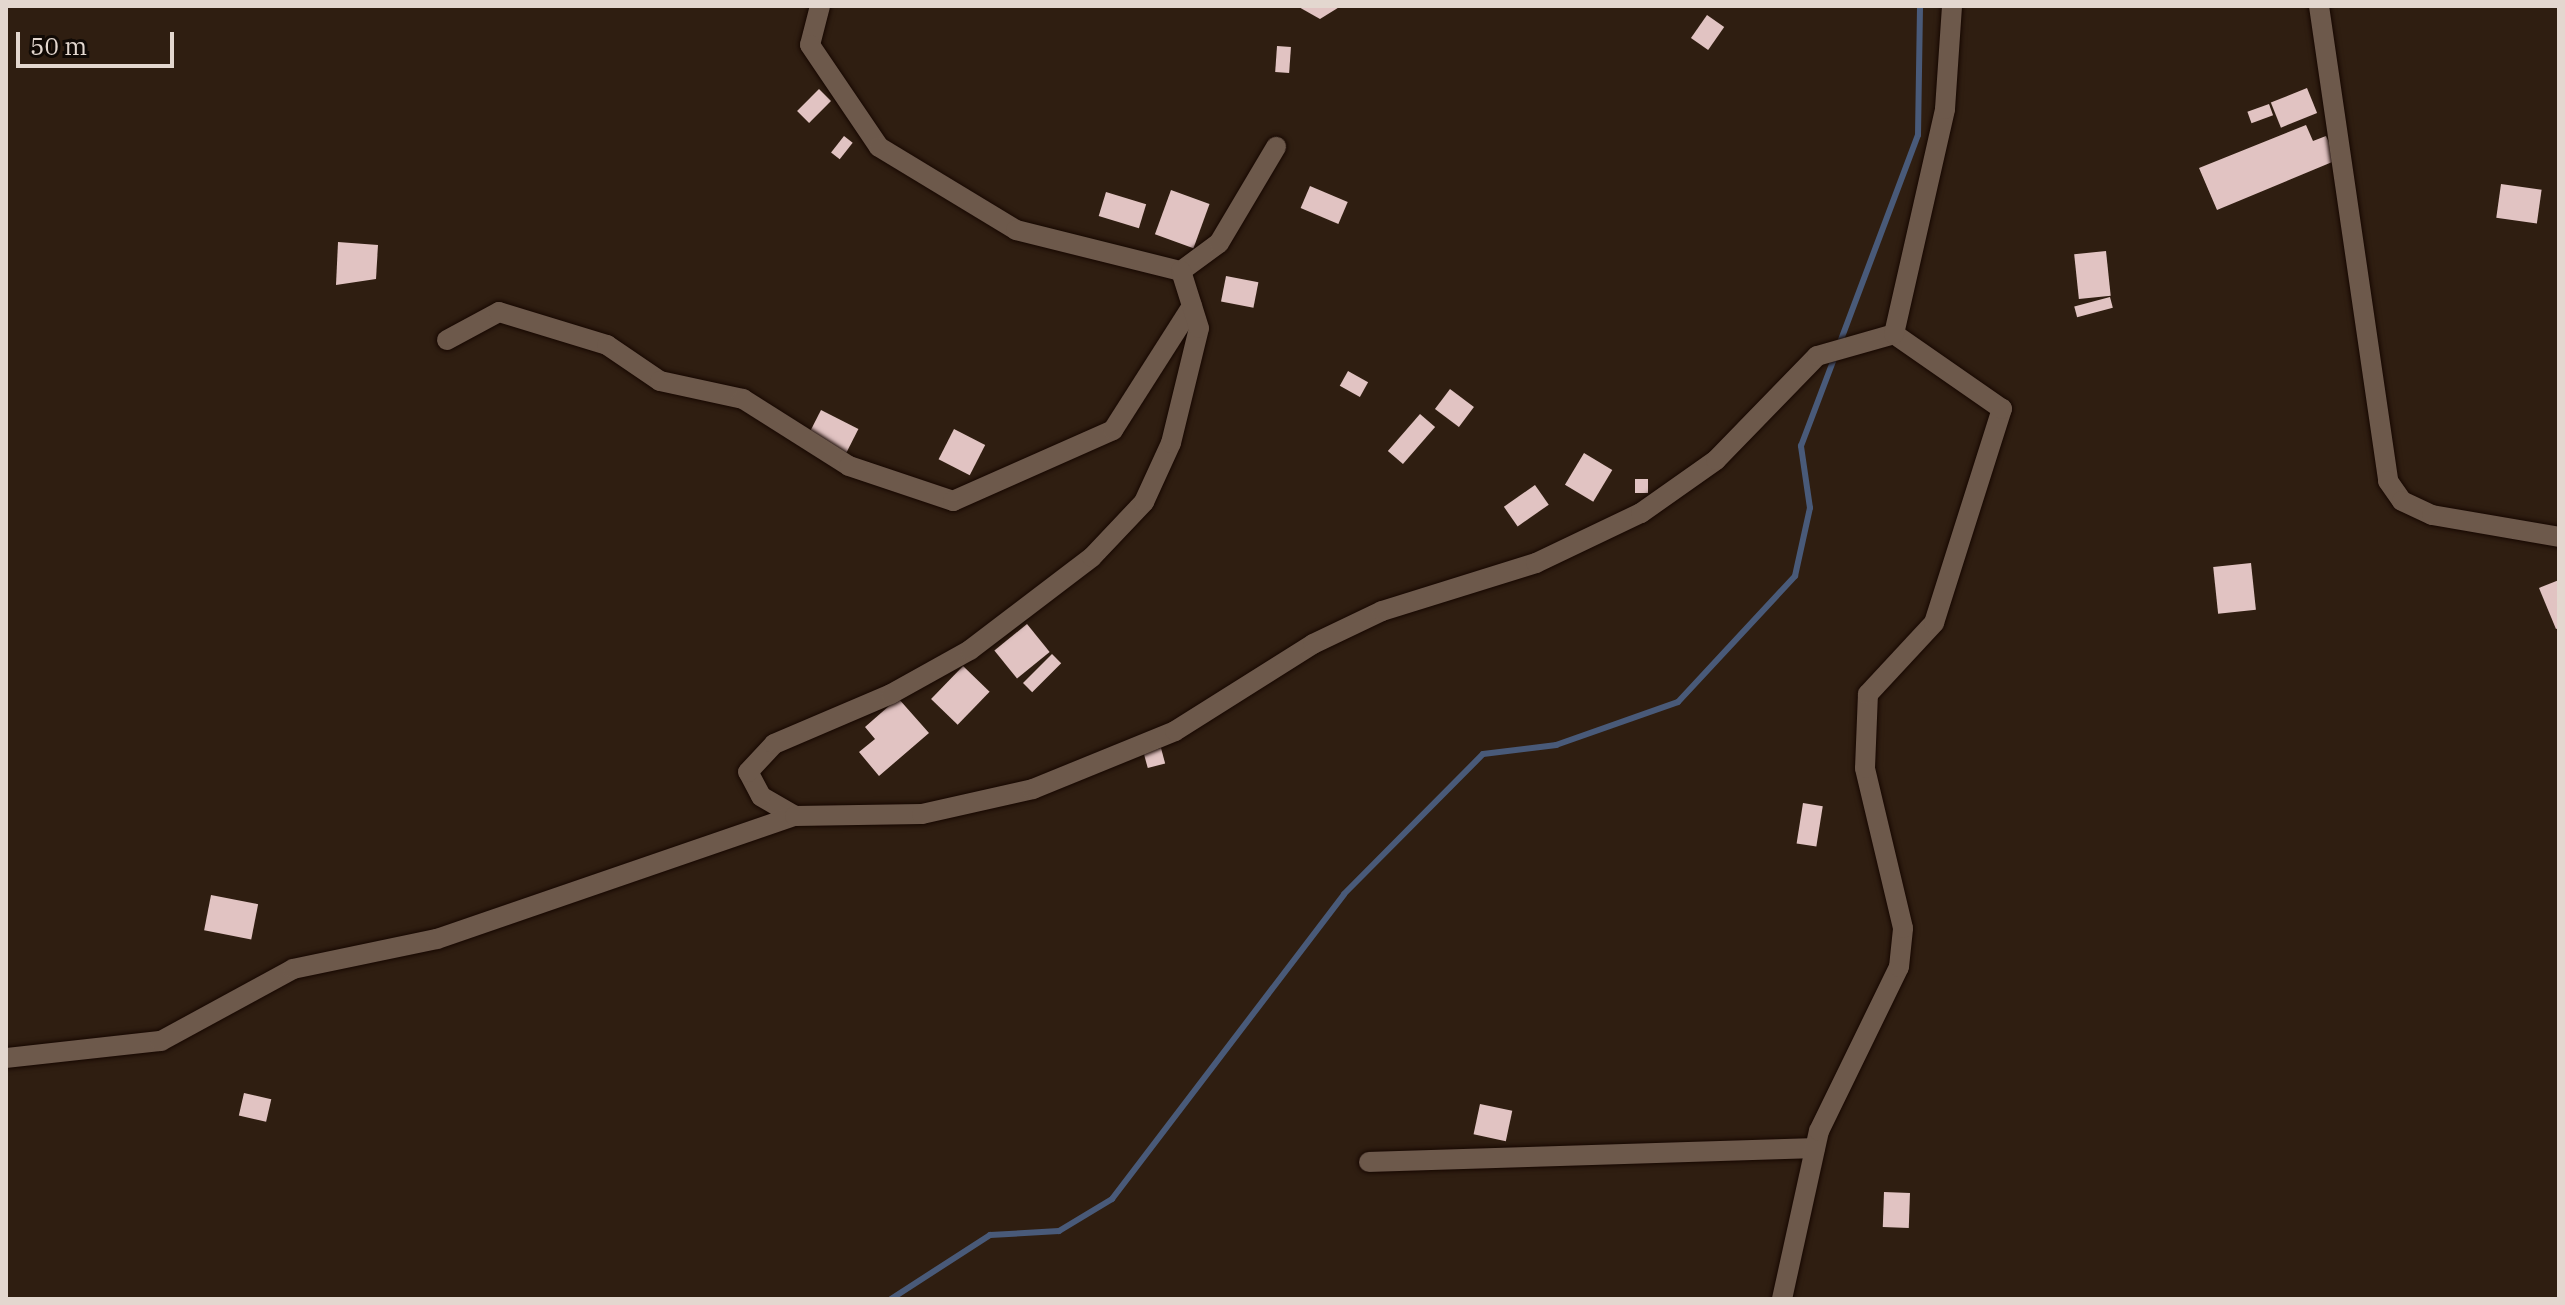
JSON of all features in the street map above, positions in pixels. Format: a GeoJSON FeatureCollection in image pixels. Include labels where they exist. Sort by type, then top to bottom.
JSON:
{"type":"FeatureCollection","features":[{"type":"Feature","properties":{"kind":"street"},"geometry":{"type":"LineString","coordinates":[[820,6],[810,45],[879,147],[1016,230],[1181,271]]}},
{"type":"Feature","properties":{"kind":"street"},"geometry":{"type":"LineString","coordinates":[[1894,334],[1945,109],[1952,6]]}},
{"type":"Feature","properties":{"kind":"street"},"geometry":{"type":"LineString","coordinates":[[2319,6],[2388,481],[2402,501],[2432,515],[2559,537]]}},
{"type":"Feature","properties":{"kind":"street"},"geometry":{"type":"LineString","coordinates":[[1181,271],[1219,243],[1276,147]]}},
{"type":"Feature","properties":{"kind":"street"},"geometry":{"type":"LineString","coordinates":[[795,816],[761,796],[748,772],[774,744],[891,694],[970,650],[1092,557],[1144,502],[1171,443],[1199,328],[1181,271]]}},
{"type":"Feature","properties":{"kind":"street"},"geometry":{"type":"LineString","coordinates":[[447,340],[499,312],[607,345],[660,381],[743,399],[849,466],[953,501],[1113,430],[1192,306]]}},
{"type":"Feature","properties":{"kind":"street"},"geometry":{"type":"LineString","coordinates":[[6,1058],[161,1041],[293,969],[437,939],[795,816],[922,814],[1033,789],[1175,731],[1313,644],[1382,611],[1536,563],[1641,513],[1716,460],[1821,355],[1894,334]]}},
{"type":"Feature","properties":{"kind":"street"},"geometry":{"type":"LineString","coordinates":[[1782,1299],[1815,1148],[1851,1055],[1899,967],[1903,928],[1865,768],[1868,694],[1934,623],[2002,409],[1894,334]]}},
{"type":"Feature","properties":{"kind":"street"},"geometry":{"type":"LineString","coordinates":[[1369,1162],[1815,1148]]}},
{"type":"Feature","properties":{"kind":"building"},"geometry":{"type":"Polygon","coordinates":[[[1297,6],[1341,6],[1320,19],[1297,6]]]}},
{"type":"Feature","properties":{"kind":"building"},"geometry":{"type":"Polygon","coordinates":[[[1707,15],[1724,27],[1708,50],[1691,38],[1707,15]]]}},
{"type":"Feature","properties":{"kind":"building"},"geometry":{"type":"Polygon","coordinates":[[[1277,46],[1291,47],[1289,73],[1275,72],[1277,46]]]}},
{"type":"Feature","properties":{"kind":"building"},"geometry":{"type":"Polygon","coordinates":[[[2307,88],[2317,113],[2281,128],[2271,103],[2307,88]]]}},
{"type":"Feature","properties":{"kind":"building"},"geometry":{"type":"Polygon","coordinates":[[[819,89],[831,101],[809,123],[797,111],[819,89]]]}},
{"type":"Feature","properties":{"kind":"building"},"geometry":{"type":"Polygon","coordinates":[[[2269,104],[2273,115],[2251,123],[2247,112],[2269,104]]]}},
{"type":"Feature","properties":{"kind":"building"},"geometry":{"type":"Polygon","coordinates":[[[2306,125],[2313,141],[2326,136],[2337,160],[2217,210],[2199,168],[2306,125]]]}},
{"type":"Feature","properties":{"kind":"building"},"geometry":{"type":"Polygon","coordinates":[[[844,136],[853,143],[840,159],[831,153],[844,136]]]}},
{"type":"Feature","properties":{"kind":"building"},"geometry":{"type":"Polygon","coordinates":[[[2501,184],[2542,190],[2537,223],[2496,218],[2501,184]]]}},
{"type":"Feature","properties":{"kind":"building"},"geometry":{"type":"Polygon","coordinates":[[[1310,186],[1348,202],[1338,224],[1301,208],[1310,186]]]}},
{"type":"Feature","properties":{"kind":"building"},"geometry":{"type":"Polygon","coordinates":[[[1171,190],[1210,204],[1193,248],[1155,234],[1171,190]]]}},
{"type":"Feature","properties":{"kind":"building"},"geometry":{"type":"Polygon","coordinates":[[[1106,192],[1146,204],[1139,228],[1099,216],[1106,192]]]}},
{"type":"Feature","properties":{"kind":"building"},"geometry":{"type":"Polygon","coordinates":[[[338,242],[378,245],[376,279],[336,285],[338,242]]]}},
{"type":"Feature","properties":{"kind":"building"},"geometry":{"type":"Polygon","coordinates":[[[2106,251],[2111,296],[2079,299],[2074,254],[2106,251]]]}},
{"type":"Feature","properties":{"kind":"building"},"geometry":{"type":"Polygon","coordinates":[[[1226,276],[1258,282],[1253,308],[1221,302],[1226,276]]]}},
{"type":"Feature","properties":{"kind":"building"},"geometry":{"type":"Polygon","coordinates":[[[2110,297],[2113,308],[2077,317],[2074,307],[2110,297]]]}},
{"type":"Feature","properties":{"kind":"building"},"geometry":{"type":"Polygon","coordinates":[[[1348,371],[1368,382],[1360,397],[1340,386],[1348,371]]]}},
{"type":"Feature","properties":{"kind":"building"},"geometry":{"type":"Polygon","coordinates":[[[1450,389],[1474,407],[1459,427],[1435,409],[1450,389]]]}},
{"type":"Feature","properties":{"kind":"building"},"geometry":{"type":"Polygon","coordinates":[[[821,410],[858,429],[846,454],[808,435],[821,410]]]}},
{"type":"Feature","properties":{"kind":"building"},"geometry":{"type":"Polygon","coordinates":[[[1420,414],[1435,427],[1403,464],[1388,451],[1420,414]]]}},
{"type":"Feature","properties":{"kind":"building"},"geometry":{"type":"Polygon","coordinates":[[[954,429],[985,445],[970,475],[939,459],[954,429]]]}},
{"type":"Feature","properties":{"kind":"building"},"geometry":{"type":"Polygon","coordinates":[[[1584,453],[1612,470],[1593,502],[1565,485],[1584,453]]]}},
{"type":"Feature","properties":{"kind":"building"},"geometry":{"type":"Polygon","coordinates":[[[1635,479],[1648,479],[1648,493],[1635,493],[1635,479]]]}},
{"type":"Feature","properties":{"kind":"building"},"geometry":{"type":"Polygon","coordinates":[[[1535,485],[1549,505],[1518,526],[1504,507],[1535,485]]]}},
{"type":"Feature","properties":{"kind":"building"},"geometry":{"type":"Polygon","coordinates":[[[2251,563],[2256,610],[2218,614],[2213,567],[2251,563]]]}},
{"type":"Feature","properties":{"kind":"building"},"geometry":{"type":"Polygon","coordinates":[[[2559,580],[2559,628],[2556,629],[2539,588],[2559,580]]]}},
{"type":"Feature","properties":{"kind":"building"},"geometry":{"type":"Polygon","coordinates":[[[1027,624],[1050,652],[1017,678],[994,650],[1027,624]]]}},
{"type":"Feature","properties":{"kind":"building"},"geometry":{"type":"Polygon","coordinates":[[[1052,654],[1061,663],[1032,692],[1023,683],[1052,654]]]}},
{"type":"Feature","properties":{"kind":"building"},"geometry":{"type":"Polygon","coordinates":[[[963,666],[990,692],[958,725],[931,699],[963,666]]]}},
{"type":"Feature","properties":{"kind":"building"},"geometry":{"type":"Polygon","coordinates":[[[898,698],[929,733],[879,776],[859,752],[875,739],[865,727],[898,698]]]}},
{"type":"Feature","properties":{"kind":"building"},"geometry":{"type":"Polygon","coordinates":[[[1161,748],[1165,763],[1148,768],[1144,753],[1161,748]]]}},
{"type":"Feature","properties":{"kind":"building"},"geometry":{"type":"Polygon","coordinates":[[[1803,803],[1823,806],[1816,847],[1797,843],[1803,803]]]}},
{"type":"Feature","properties":{"kind":"building"},"geometry":{"type":"Polygon","coordinates":[[[211,895],[258,904],[251,939],[204,930],[211,895]]]}},
{"type":"Feature","properties":{"kind":"building"},"geometry":{"type":"Polygon","coordinates":[[[244,1093],[271,1099],[266,1122],[239,1115],[244,1093]]]}},
{"type":"Feature","properties":{"kind":"building"},"geometry":{"type":"Polygon","coordinates":[[[1480,1104],[1512,1111],[1506,1141],[1474,1134],[1480,1104]]]}},
{"type":"Feature","properties":{"kind":"building"},"geometry":{"type":"Polygon","coordinates":[[[1884,1192],[1910,1193],[1909,1228],[1883,1227],[1884,1192]]]}},
{"type":"Feature","properties":{"kind":"waterway"},"geometry":{"type":"LineString","coordinates":[[1839,345],[1918,135],[1920,6]]}},
{"type":"Feature","properties":{"kind":"waterway"},"geometry":{"type":"LineString","coordinates":[[891,1299],[990,1235],[1059,1231],[1112,1199],[1344,894],[1483,754],[1556,745],[1678,702],[1795,576],[1810,508],[1801,446],[1835,356]]}}]}
